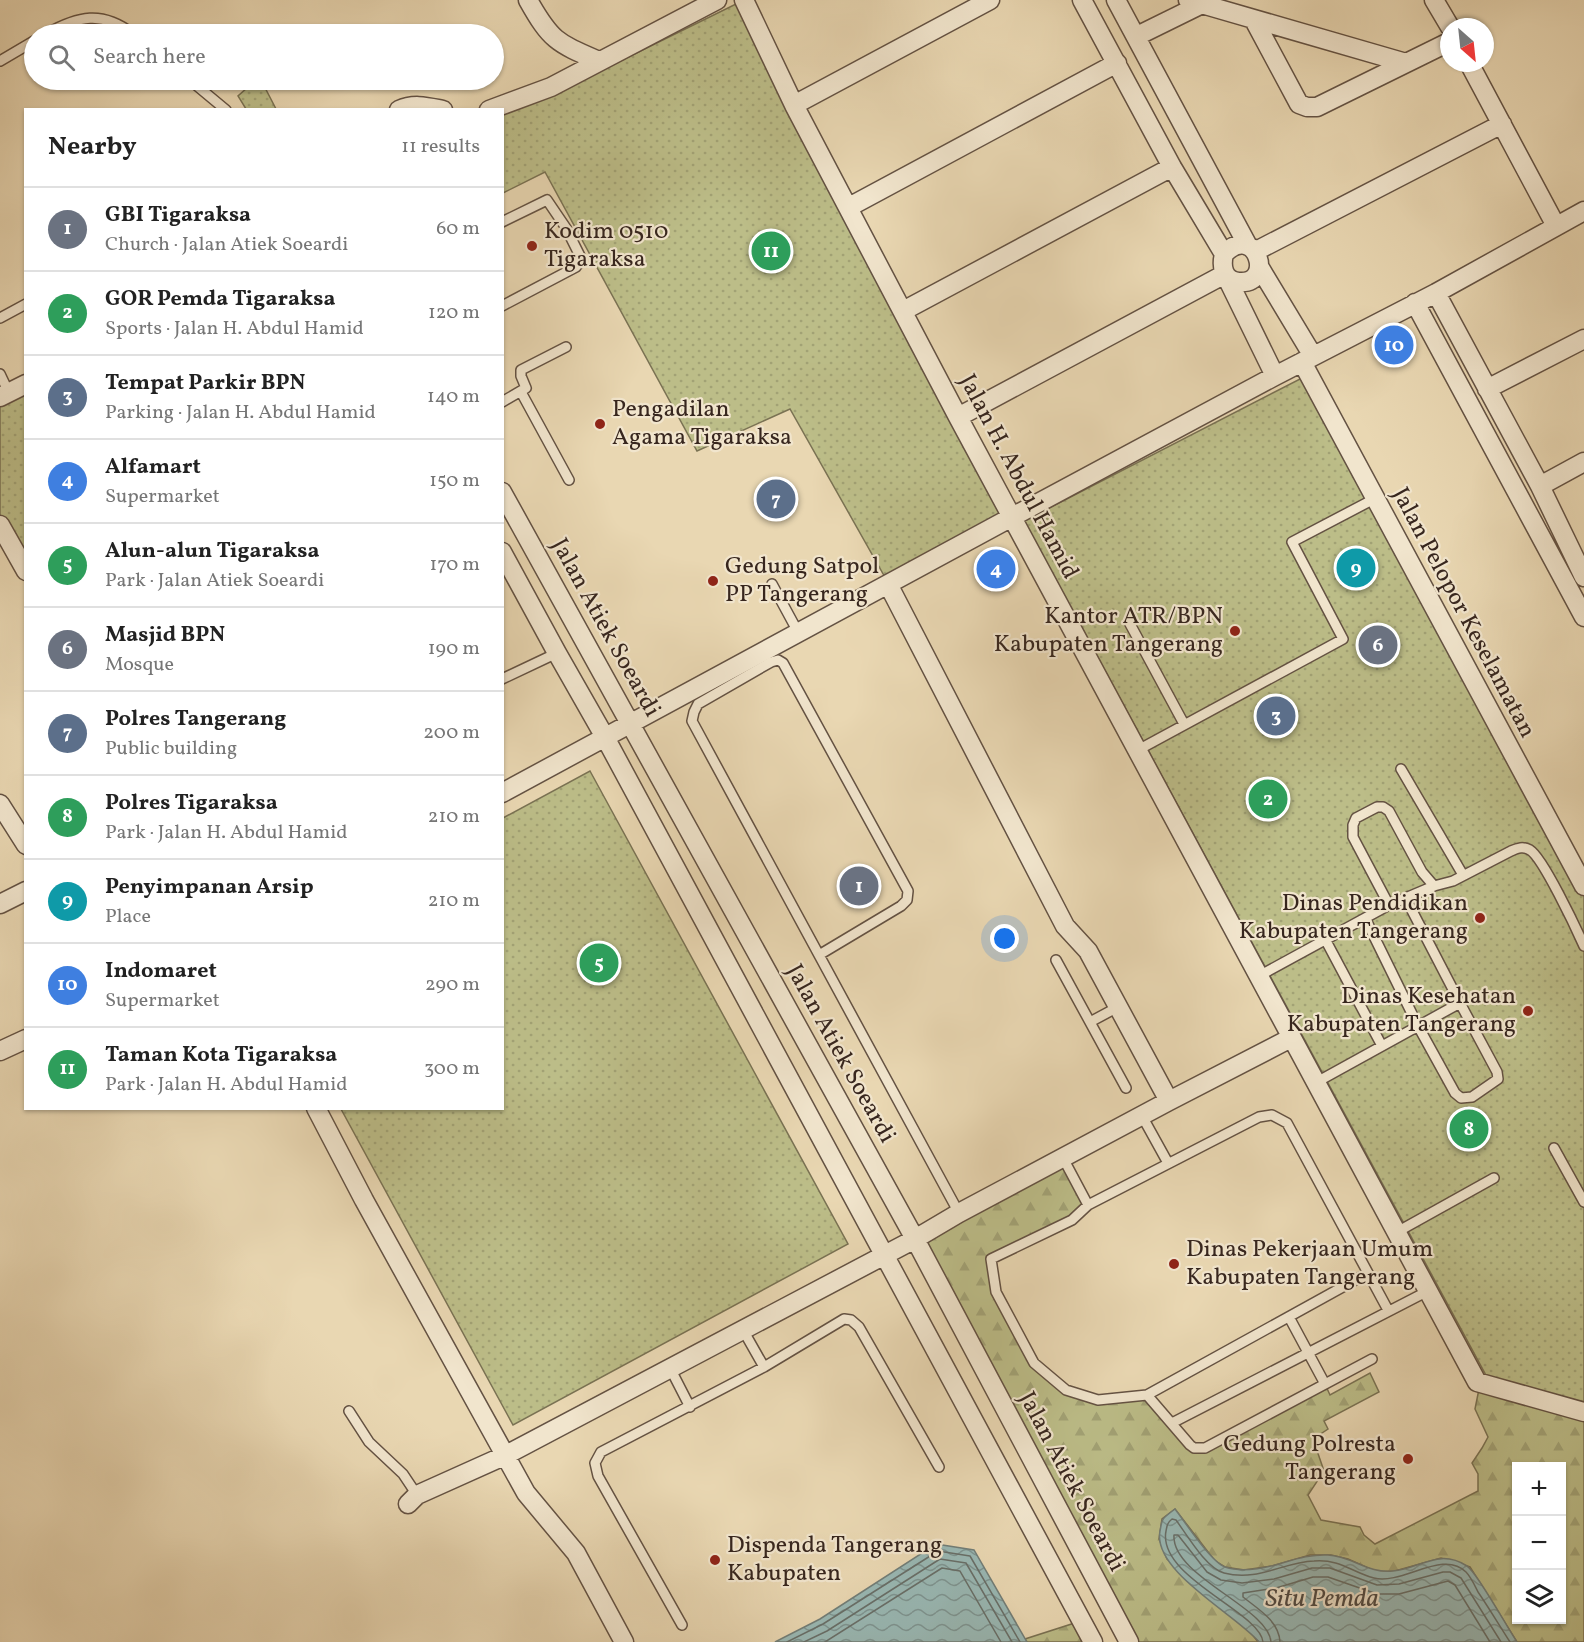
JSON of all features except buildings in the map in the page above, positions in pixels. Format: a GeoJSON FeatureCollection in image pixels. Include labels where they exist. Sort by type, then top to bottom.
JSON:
{"type":"FeatureCollection","features":[{"type":"Feature","properties":{"kind":"street"},"geometry":{"type":"LineString","coordinates":[[528,0],[552,38],[561,45],[599,61]]}},
{"type":"Feature","properties":{"kind":"street"},"geometry":{"type":"LineString","coordinates":[[494,108],[551,87],[717,0]]}},
{"type":"Feature","properties":{"kind":"street","name":"Jalan H. Abdul Hamid"},"geometry":{"type":"LineString","coordinates":[[744,0],[794,105],[958,417],[1477,1382],[1584,1412]]}},
{"type":"Feature","properties":{"kind":"street"},"geometry":{"type":"LineString","coordinates":[[794,105],[990,0]]}},
{"type":"Feature","properties":{"kind":"street"},"geometry":{"type":"LineString","coordinates":[[1083,0],[1172,167],[1224,254]]}},
{"type":"Feature","properties":{"kind":"street","name":"Jalan Pelopor Keselamatan"},"geometry":{"type":"LineString","coordinates":[[1116,0],[1254,255],[1374,498],[1584,886]]}},
{"type":"Feature","properties":{"kind":"street"},"geometry":{"type":"LineString","coordinates":[[1434,0],[1445,18]]}},
{"type":"Feature","properties":{"kind":"street"},"geometry":{"type":"LineString","coordinates":[[1137,36],[1195,2],[1406,63]]}},
{"type":"Feature","properties":{"kind":"street"},"geometry":{"type":"LineString","coordinates":[[1254,20],[1299,104],[1307,107],[1317,107],[1440,46]]}},
{"type":"Feature","properties":{"kind":"street"},"geometry":{"type":"LineString","coordinates":[[849,207],[1117,63]]}},
{"type":"Feature","properties":{"kind":"street"},"geometry":{"type":"LineString","coordinates":[[1474,72],[1556,226]]}},
{"type":"Feature","properties":{"kind":"street"},"geometry":{"type":"LineString","coordinates":[[402,108],[423,106],[433,108]]}},
{"type":"Feature","properties":{"kind":"street"},"geometry":{"type":"LineString","coordinates":[[1254,255],[1502,124]]}},
{"type":"Feature","properties":{"kind":"street"},"geometry":{"type":"LineString","coordinates":[[903,311],[1172,167]]}},
{"type":"Feature","properties":{"kind":"street"},"geometry":{"type":"LineString","coordinates":[[504,792],[1584,211]]}},
{"type":"Feature","properties":{"kind":"street"},"geometry":{"type":"LineString","coordinates":[[1254,255],[1239,244],[1231,247],[1224,254],[1221,264],[1275,376]]}},
{"type":"Feature","properties":{"kind":"street"},"geometry":{"type":"LineString","coordinates":[[1226,275],[1235,282],[1245,282],[1254,277],[1254,255]]}},
{"type":"Feature","properties":{"kind":"street"},"geometry":{"type":"LineString","coordinates":[[958,417],[1226,275]]}},
{"type":"Feature","properties":{"kind":"street"},"geometry":{"type":"LineString","coordinates":[[1436,292],[1540,486],[1584,577]]}},
{"type":"Feature","properties":{"kind":"street"},"geometry":{"type":"LineString","coordinates":[[1415,303],[1584,617]]}},
{"type":"Feature","properties":{"kind":"street"},"geometry":{"type":"LineString","coordinates":[[1487,389],[1584,339]]}},
{"type":"Feature","properties":{"kind":"street"},"geometry":{"type":"LineString","coordinates":[[5,395],[24,385]]}},
{"type":"Feature","properties":{"kind":"street"},"geometry":{"type":"LineString","coordinates":[[1489,440],[1510,429]]}},
{"type":"Feature","properties":{"kind":"street"},"geometry":{"type":"LineString","coordinates":[[1540,486],[1584,462]]}},
{"type":"Feature","properties":{"kind":"street","name":"Jalan Atiek Soeardi"},"geometry":{"type":"LineString","coordinates":[[504,496],[915,1239],[1129,1642]]}},
{"type":"Feature","properties":{"kind":"street"},"geometry":{"type":"LineString","coordinates":[[0,525],[24,568]]}},
{"type":"Feature","properties":{"kind":"street"},"geometry":{"type":"LineString","coordinates":[[504,560],[606,739],[1093,1642]]}},
{"type":"Feature","properties":{"kind":"street"},"geometry":{"type":"LineString","coordinates":[[888,584],[1065,926],[1088,951],[1169,1101]]}},
{"type":"Feature","properties":{"kind":"street"},"geometry":{"type":"LineString","coordinates":[[0,804],[24,842]]}},
{"type":"Feature","properties":{"kind":"street"},"geometry":{"type":"LineString","coordinates":[[0,904],[24,892]]}},
{"type":"Feature","properties":{"kind":"street"},"geometry":{"type":"LineString","coordinates":[[412,1499],[506,1455],[1291,1038]]}},
{"type":"Feature","properties":{"kind":"street"},"geometry":{"type":"LineString","coordinates":[[0,1052],[24,1040]]}},
{"type":"Feature","properties":{"kind":"street"},"geometry":{"type":"LineString","coordinates":[[317,1110],[526,1493],[576,1552],[624,1642]]}},
{"type":"Feature","properties":{"kind":"lane"},"geometry":{"type":"LineString","coordinates":[[67,24],[80,18],[101,18],[120,24]]}},
{"type":"Feature","properties":{"kind":"lane"},"geometry":{"type":"LineString","coordinates":[[0,61],[24,47]]}},
{"type":"Feature","properties":{"kind":"lane"},"geometry":{"type":"LineString","coordinates":[[202,90],[224,108]]}},
{"type":"Feature","properties":{"kind":"lane"},"geometry":{"type":"LineString","coordinates":[[504,221],[547,200],[566,228],[580,256],[576,267],[504,305]]}},
{"type":"Feature","properties":{"kind":"lane"},"geometry":{"type":"LineString","coordinates":[[0,318],[24,305]]}},
{"type":"Feature","properties":{"kind":"lane"},"geometry":{"type":"LineString","coordinates":[[504,401],[526,388],[521,370],[566,347]]}},
{"type":"Feature","properties":{"kind":"lane"},"geometry":{"type":"LineString","coordinates":[[0,374],[5,395]]}},
{"type":"Feature","properties":{"kind":"lane"},"geometry":{"type":"LineString","coordinates":[[521,392],[569,480]]}},
{"type":"Feature","properties":{"kind":"lane"},"geometry":{"type":"LineString","coordinates":[[1138,750],[1343,639],[1292,542],[1374,498]]}},
{"type":"Feature","properties":{"kind":"lane"},"geometry":{"type":"LineString","coordinates":[[772,584],[798,632]]}},
{"type":"Feature","properties":{"kind":"lane"},"geometry":{"type":"LineString","coordinates":[[1130,624],[1184,724]]}},
{"type":"Feature","properties":{"kind":"lane"},"geometry":{"type":"LineString","coordinates":[[504,677],[557,653]]}},
{"type":"Feature","properties":{"kind":"lane"},"geometry":{"type":"LineString","coordinates":[[819,955],[901,906],[907,900],[908,891],[783,663],[778,660],[698,704],[692,721],[959,1213]]}},
{"type":"Feature","properties":{"kind":"lane"},"geometry":{"type":"LineString","coordinates":[[1401,769],[1463,875]]}},
{"type":"Feature","properties":{"kind":"lane"},"geometry":{"type":"LineString","coordinates":[[1389,905],[1353,837],[1353,825],[1356,818],[1377,807],[1383,807],[1389,811],[1422,872],[1434,886]]}},
{"type":"Feature","properties":{"kind":"lane"},"geometry":{"type":"LineString","coordinates":[[1258,976],[1389,905],[1463,875],[1521,847],[1532,851],[1543,867],[1584,946]]}},
{"type":"Feature","properties":{"kind":"lane"},"geometry":{"type":"LineString","coordinates":[[1365,918],[1418,1026],[1455,1093],[1461,1098],[1472,1096],[1498,1079],[1497,1072],[1406,899]]}},
{"type":"Feature","properties":{"kind":"lane"},"geometry":{"type":"LineString","coordinates":[[1325,939],[1382,1046]]}},
{"type":"Feature","properties":{"kind":"lane"},"geometry":{"type":"LineString","coordinates":[[1056,960],[1126,1088]]}},
{"type":"Feature","properties":{"kind":"lane"},"geometry":{"type":"LineString","coordinates":[[1315,1083],[1460,1003]]}},
{"type":"Feature","properties":{"kind":"lane"},"geometry":{"type":"LineString","coordinates":[[1090,1022],[1118,1006]]}},
{"type":"Feature","properties":{"kind":"lane"},"geometry":{"type":"LineString","coordinates":[[1368,1273],[1147,1395],[1098,1400],[1066,1390],[1034,1363],[996,1292],[991,1259],[1072,1220],[1088,1205],[1168,1163],[1259,1117],[1272,1115],[1287,1123],[1388,1310]]}},
{"type":"Feature","properties":{"kind":"lane"},"geometry":{"type":"LineString","coordinates":[[1142,1116],[1168,1163]]}},
{"type":"Feature","properties":{"kind":"lane"},"geometry":{"type":"LineString","coordinates":[[1554,1148],[1584,1202]]}},
{"type":"Feature","properties":{"kind":"lane"},"geometry":{"type":"LineString","coordinates":[[1063,1158],[1088,1205]]}},
{"type":"Feature","properties":{"kind":"lane"},"geometry":{"type":"LineString","coordinates":[[1397,1232],[1494,1178]]}},
{"type":"Feature","properties":{"kind":"lane"},"geometry":{"type":"LineString","coordinates":[[1172,1423],[1428,1291]]}},
{"type":"Feature","properties":{"kind":"lane"},"geometry":{"type":"LineString","coordinates":[[1289,1317],[1325,1384]]}},
{"type":"Feature","properties":{"kind":"lane"},"geometry":{"type":"LineString","coordinates":[[682,1625],[598,1476],[595,1463],[601,1452],[764,1367],[844,1318],[851,1320],[859,1327],[939,1467]]}},
{"type":"Feature","properties":{"kind":"lane"},"geometry":{"type":"LineString","coordinates":[[743,1330],[764,1367]]}},
{"type":"Feature","properties":{"kind":"lane"},"geometry":{"type":"LineString","coordinates":[[1147,1395],[1190,1445],[1194,1448],[1205,1448],[1372,1359]]}},
{"type":"Feature","properties":{"kind":"lane"},"geometry":{"type":"LineString","coordinates":[[670,1368],[690,1407]]}},
{"type":"Feature","properties":{"kind":"lane"},"geometry":{"type":"LineString","coordinates":[[349,1411],[369,1442],[403,1474],[412,1499]]}},
{"type":"Feature","properties":{"kind":"green space"},"geometry":{"type":"Polygon","coordinates":[[[738,3],[1010,514],[886,579],[790,409],[697,451],[545,172],[504,192],[504,110],[555,93],[738,3]]]}},
{"type":"Feature","properties":{"kind":"green space"},"geometry":{"type":"Polygon","coordinates":[[[245,90],[266,90],[275,108],[245,108],[238,96],[245,90]]]}},
{"type":"Feature","properties":{"kind":"green space"},"geometry":{"type":"Polygon","coordinates":[[[1302,378],[1584,881],[1584,1407],[1487,1377],[1024,521],[1302,378]]]}},
{"type":"Feature","properties":{"kind":"green space"},"geometry":{"type":"Polygon","coordinates":[[[24,386],[24,563],[0,519],[0,399],[24,386]]]}},
{"type":"Feature","properties":{"kind":"green space"},"geometry":{"type":"Polygon","coordinates":[[[590,771],[848,1244],[513,1425],[342,1110],[504,1110],[504,817],[590,771]]]}},
{"type":"Feature","properties":{"kind":"green space"},"geometry":{"type":"Polygon","coordinates":[[[1063,1158],[1088,1205],[1072,1220],[991,1259],[996,1292],[1034,1363],[1066,1390],[1098,1399],[1147,1395],[1199,1449],[1325,1384],[1330,1395],[1370,1373],[1379,1392],[1324,1421],[1328,1429],[1313,1439],[1324,1471],[1308,1495],[1321,1520],[1360,1527],[1364,1535],[1375,1544],[1478,1491],[1478,1474],[1472,1463],[1488,1437],[1475,1409],[1480,1384],[1584,1414],[1584,1642],[1517,1642],[1470,1567],[1441,1558],[1395,1571],[1377,1572],[1348,1559],[1331,1555],[1310,1555],[1272,1566],[1244,1570],[1225,1567],[1215,1561],[1175,1509],[1162,1519],[1159,1539],[1167,1559],[1249,1630],[1258,1642],[1129,1642],[915,1239],[1063,1158]]]}},
{"type":"Feature","properties":{"kind":"green space"},"geometry":{"type":"Polygon","coordinates":[[[1081,1621],[1093,1642],[1027,1642],[1025,1639],[1081,1621]]]}},
{"type":"Feature","properties":{"kind":"water","name":"Situ Pemda"},"geometry":{"type":"Polygon","coordinates":[[[1175,1509],[1213,1558],[1219,1564],[1231,1569],[1257,1569],[1314,1555],[1337,1556],[1368,1568],[1384,1571],[1403,1569],[1439,1559],[1457,1561],[1472,1570],[1517,1642],[1259,1642],[1181,1576],[1169,1561],[1161,1546],[1160,1531],[1163,1519],[1175,1509]]]}},
{"type":"Feature","properties":{"kind":"water"},"geometry":{"type":"Polygon","coordinates":[[[936,1544],[974,1550],[1027,1642],[775,1642],[820,1619],[936,1544]]]}},
{"type":"Feature","properties":{"kind":"place","name":"Kodim 0510 Tigaraksa"},"geometry":{"type":"Point","coordinates":[532,246]}},
{"type":"Feature","properties":{"kind":"place","name":"Taman Kota Tigaraksa"},"geometry":{"type":"Point","coordinates":[771,251]}},
{"type":"Feature","properties":{"kind":"place","name":"Indomaret"},"geometry":{"type":"Point","coordinates":[1394,345]}},
{"type":"Feature","properties":{"kind":"place","name":"Pengadilan Agama Tigaraksa"},"geometry":{"type":"Point","coordinates":[600,424]}},
{"type":"Feature","properties":{"kind":"place","name":"Polres Tangerang"},"geometry":{"type":"Point","coordinates":[776,499]}},
{"type":"Feature","properties":{"kind":"place","name":"Penyimpanan Arsip"},"geometry":{"type":"Point","coordinates":[1356,568]}},
{"type":"Feature","properties":{"kind":"place","name":"Alfamart"},"geometry":{"type":"Point","coordinates":[996,569]}},
{"type":"Feature","properties":{"kind":"place","name":"Gedung Satpol PP Tangerang"},"geometry":{"type":"Point","coordinates":[713,581]}},
{"type":"Feature","properties":{"kind":"place","name":"Kantor ATR/BPN Kabupaten Tangerang"},"geometry":{"type":"Point","coordinates":[1235,631]}},
{"type":"Feature","properties":{"kind":"place","name":"Masjid BPN"},"geometry":{"type":"Point","coordinates":[1378,645]}},
{"type":"Feature","properties":{"kind":"place","name":"Tempat Parkir BPN"},"geometry":{"type":"Point","coordinates":[1276,716]}},
{"type":"Feature","properties":{"kind":"place","name":"GOR Pemda Tigaraksa"},"geometry":{"type":"Point","coordinates":[1268,799]}},
{"type":"Feature","properties":{"kind":"place","name":"GBI Tigaraksa"},"geometry":{"type":"Point","coordinates":[859,886]}},
{"type":"Feature","properties":{"kind":"place","name":"Dinas Pendidikan Kabupaten Tangerang"},"geometry":{"type":"Point","coordinates":[1480,918]}},
{"type":"Feature","properties":{"kind":"place","name":"Alun-alun Tigaraksa"},"geometry":{"type":"Point","coordinates":[599,963]}},
{"type":"Feature","properties":{"kind":"place","name":"Dinas Kesehatan Kabupaten Tangerang"},"geometry":{"type":"Point","coordinates":[1528,1011]}},
{"type":"Feature","properties":{"kind":"place","name":"Polres Tigaraksa"},"geometry":{"type":"Point","coordinates":[1469,1129]}},
{"type":"Feature","properties":{"kind":"place","name":"Dinas Pekerjaan Umum Kabupaten Tangerang"},"geometry":{"type":"Point","coordinates":[1174,1264]}},
{"type":"Feature","properties":{"kind":"place","name":"Gedung Polresta Tangerang"},"geometry":{"type":"Point","coordinates":[1408,1459]}},
{"type":"Feature","properties":{"kind":"place","name":"Dispenda Tangerang Kabupaten"},"geometry":{"type":"Point","coordinates":[715,1560]}}]}
